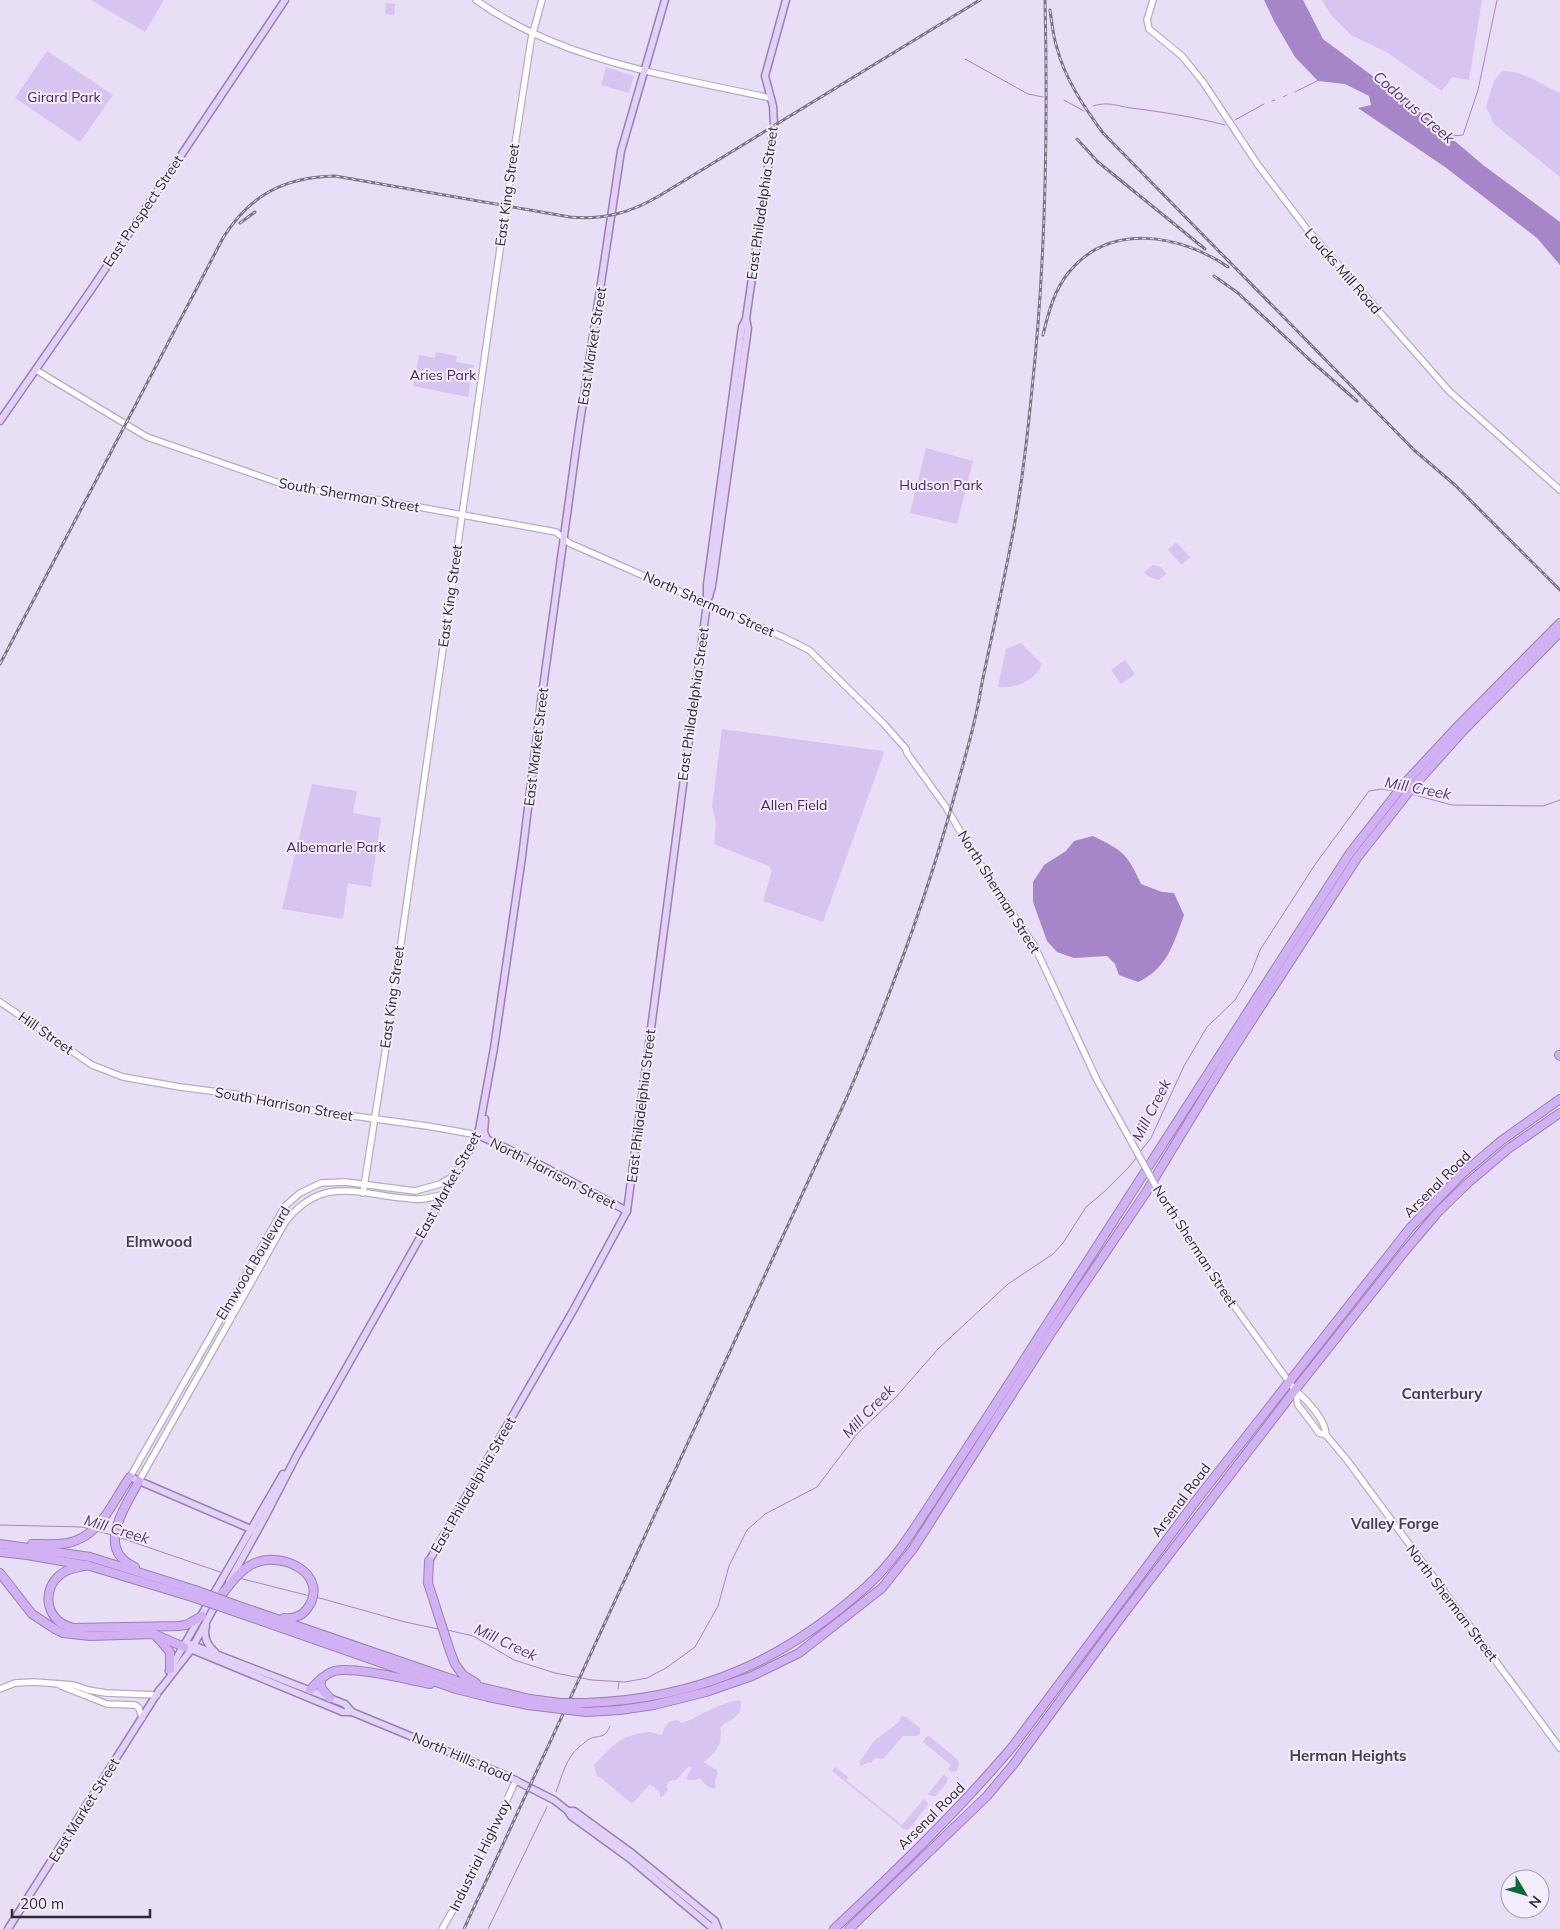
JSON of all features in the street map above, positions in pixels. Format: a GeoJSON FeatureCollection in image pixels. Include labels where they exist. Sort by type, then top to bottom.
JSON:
{"type":"FeatureCollection","features":[{"type":"Feature","properties":{"kind":"highway"},"geometry":{"type":"LineString","coordinates":[[0,1552],[87,1565],[194,1594],[456,1689],[488,1698],[560,1703],[620,1702],[688,1689],[737,1673],[768,1658],[808,1634],[868,1586],[891,1561],[998,1402],[1350,854],[1392,799],[1407,786],[1560,623]]}},
{"type":"Feature","properties":{"kind":"highway"},"geometry":{"type":"LineString","coordinates":[[1515,672],[1560,632]]}},
{"type":"Feature","properties":{"kind":"highway"},"geometry":{"type":"LineString","coordinates":[[237,1609],[274,1618],[463,1683],[529,1702],[586,1712],[654,1705],[706,1692],[752,1676],[799,1653],[882,1588],[913,1549],[1051,1333],[1145,1194],[1230,1054],[1352,866],[1402,800],[1407,786]]}},
{"type":"Feature","properties":{"kind":"highway","name":"Arsenal Road"},"geometry":{"type":"LineString","coordinates":[[834,1929],[946,1820],[986,1778],[1186,1514],[1410,1228],[1462,1174],[1500,1141],[1560,1099]]}},
{"type":"Feature","properties":{"kind":"highway","name":"Arsenal Road"},"geometry":{"type":"LineString","coordinates":[[849,1929],[987,1796],[1002,1779],[1122,1616],[1295,1390],[1405,1251],[1439,1212],[1469,1182],[1508,1149],[1560,1113]]}},
{"type":"Feature","properties":{"kind":"highway"},"geometry":{"type":"LineString","coordinates":[[3,1544],[67,1543],[82,1538],[100,1525],[130,1477]]}},
{"type":"Feature","properties":{"kind":"highway"},"geometry":{"type":"LineString","coordinates":[[139,1481],[114,1531],[118,1550],[129,1564],[194,1594]]}},
{"type":"Feature","properties":{"kind":"highway"},"geometry":{"type":"LineString","coordinates":[[3,1544],[90,1557],[160,1578]]}},
{"type":"Feature","properties":{"kind":"highway"},"geometry":{"type":"LineString","coordinates":[[222,1594],[230,1584],[234,1571],[270,1559],[298,1566],[308,1576],[312,1585],[314,1593],[311,1603],[298,1618],[274,1618]]}},
{"type":"Feature","properties":{"kind":"highway"},"geometry":{"type":"LineString","coordinates":[[429,1560],[428,1583],[455,1664],[463,1675],[472,1682],[489,1690]]}},
{"type":"Feature","properties":{"kind":"highway"},"geometry":{"type":"LineString","coordinates":[[87,1565],[67,1571],[58,1577],[48,1592],[50,1609],[61,1622],[72,1628],[179,1626],[205,1618]]}},
{"type":"Feature","properties":{"kind":"highway"},"geometry":{"type":"LineString","coordinates":[[0,1573],[32,1614],[63,1633],[90,1636],[154,1634],[189,1646]]}},
{"type":"Feature","properties":{"kind":"highway"},"geometry":{"type":"LineString","coordinates":[[154,1634],[170,1652],[170,1669]]}},
{"type":"Feature","properties":{"kind":"highway"},"geometry":{"type":"LineString","coordinates":[[310,1690],[334,1671],[347,1670],[375,1673],[456,1689]]}},
{"type":"Feature","properties":{"kind":"highway"},"geometry":{"type":"LineString","coordinates":[[322,1679],[321,1688],[330,1698]]}},
{"type":"Feature","properties":{"kind":"main road","name":"East Prospect Street"},"geometry":{"type":"LineString","coordinates":[[0,421],[285,0]]}},
{"type":"Feature","properties":{"kind":"main road","name":"East Market Street"},"geometry":{"type":"LineString","coordinates":[[8,1929],[222,1594],[278,1482],[297,1455],[478,1135],[486,1098],[522,857],[541,702],[621,151],[665,0]]}},
{"type":"Feature","properties":{"kind":"main road","name":"East Philadelphia Street"},"geometry":{"type":"LineString","coordinates":[[429,1560],[574,1309],[627,1211],[707,603],[712,586],[748,328],[746,319],[774,126],[773,106],[766,82],[766,68],[786,0]]}},
{"type":"Feature","properties":{"kind":"main road"},"geometry":{"type":"LineString","coordinates":[[486,1098],[484,1132],[487,1138]]}},
{"type":"Feature","properties":{"kind":"main road","name":"North Harrison Street"},"geometry":{"type":"LineString","coordinates":[[478,1135],[529,1158],[627,1211]]}},
{"type":"Feature","properties":{"kind":"main road"},"geometry":{"type":"LineString","coordinates":[[130,1477],[254,1530]]}},
{"type":"Feature","properties":{"kind":"main road","name":"East Market Street"},"geometry":{"type":"LineString","coordinates":[[205,1618],[220,1583],[234,1571]]}},
{"type":"Feature","properties":{"kind":"main road"},"geometry":{"type":"LineString","coordinates":[[205,1618],[205,1639],[209,1648],[218,1655]]}},
{"type":"Feature","properties":{"kind":"main road","name":"East Market Street"},"geometry":{"type":"LineString","coordinates":[[158,1693],[170,1669],[189,1646]]}},
{"type":"Feature","properties":{"kind":"main road","name":"North Hills Road"},"geometry":{"type":"LineString","coordinates":[[189,1646],[218,1655],[345,1704],[352,1712]]}},
{"type":"Feature","properties":{"kind":"main road","name":"North Hills Road"},"geometry":{"type":"LineString","coordinates":[[189,1646],[343,1712],[352,1712],[424,1740],[516,1780],[554,1800],[568,1811],[571,1816],[629,1858],[710,1926],[717,1928]]}},
{"type":"Feature","properties":{"kind":"street"},"geometry":{"type":"LineString","coordinates":[[476,0],[532,33],[556,44],[644,70],[770,98]]}},
{"type":"Feature","properties":{"kind":"street","name":"East King Street"},"geometry":{"type":"LineString","coordinates":[[363,1193],[532,33],[542,0]]}},
{"type":"Feature","properties":{"kind":"street","name":"Loucks Mill Road"},"geometry":{"type":"LineString","coordinates":[[1153,0],[1147,20],[1151,31],[1176,50],[1192,68],[1258,165],[1306,228],[1441,383],[1560,490]]}},
{"type":"Feature","properties":{"kind":"street","name":"South Sherman Street"},"geometry":{"type":"LineString","coordinates":[[36,370],[147,437],[265,479],[291,487],[556,532],[564,538]]}},
{"type":"Feature","properties":{"kind":"street","name":"North Sherman Street"},"geometry":{"type":"LineString","coordinates":[[564,538],[569,543],[809,650],[870,709],[906,749],[907,754],[950,812],[971,850],[1035,947],[1097,1080],[1159,1192],[1200,1258],[1295,1390],[1306,1398],[1326,1428],[1326,1435]]}},
{"type":"Feature","properties":{"kind":"street","name":"Hill Street"},"geometry":{"type":"LineString","coordinates":[[0,1002],[92,1065]]}},
{"type":"Feature","properties":{"kind":"street","name":"South Harrison Street"},"geometry":{"type":"LineString","coordinates":[[92,1065],[130,1078],[234,1094],[310,1110],[478,1135]]}},
{"type":"Feature","properties":{"kind":"street","name":"Elmwood Boulevard"},"geometry":{"type":"LineString","coordinates":[[130,1477],[285,1206],[300,1194],[322,1183],[344,1182],[415,1190],[440,1184],[455,1175]]}},
{"type":"Feature","properties":{"kind":"street","name":"Elmwood Boulevard"},"geometry":{"type":"LineString","coordinates":[[139,1481],[286,1221],[302,1204],[322,1194],[339,1190],[415,1200],[444,1194]]}},
{"type":"Feature","properties":{"kind":"street","name":"North Sherman Street"},"geometry":{"type":"LineString","coordinates":[[1295,1390],[1298,1405],[1319,1433],[1326,1435],[1347,1460],[1560,1748]]}},
{"type":"Feature","properties":{"kind":"street"},"geometry":{"type":"LineString","coordinates":[[0,1689],[15,1683],[34,1682],[74,1685],[106,1693],[158,1693]]}},
{"type":"Feature","properties":{"kind":"street"},"geometry":{"type":"LineString","coordinates":[[54,1684],[107,1704],[135,1705],[139,1708],[142,1718]]}},
{"type":"Feature","properties":{"kind":"street","name":"Industrial Highway"},"geometry":{"type":"LineString","coordinates":[[442,1929],[468,1884],[516,1780]]}},
{"type":"Feature","properties":{"kind":"green space"},"geometry":{"type":"Polygon","coordinates":[[[91,0],[164,0],[145,32],[91,0]]]}},
{"type":"Feature","properties":{"kind":"green space"},"geometry":{"type":"Polygon","coordinates":[[[1322,0],[1482,0],[1469,80],[1452,77],[1442,91],[1388,53],[1351,35],[1331,15],[1322,0]]]}},
{"type":"Feature","properties":{"kind":"green space"},"geometry":{"type":"Polygon","coordinates":[[[386,3],[395,4],[394,15],[385,14],[386,3]]]}},
{"type":"Feature","properties":{"kind":"green space","name":"Girard Park"},"geometry":{"type":"Polygon","coordinates":[[[47,51],[113,95],[80,142],[15,98],[47,51]]]}},
{"type":"Feature","properties":{"kind":"green space"},"geometry":{"type":"Polygon","coordinates":[[[606,67],[634,76],[629,93],[601,85],[606,67]]]}},
{"type":"Feature","properties":{"kind":"green space"},"geometry":{"type":"Polygon","coordinates":[[[1502,71],[1518,73],[1560,93],[1560,177],[1494,124],[1486,107],[1494,81],[1502,71]]]}},
{"type":"Feature","properties":{"kind":"green space","name":"Aries Park"},"geometry":{"type":"Polygon","coordinates":[[[436,352],[457,356],[456,362],[474,365],[468,397],[413,386],[419,355],[435,358],[436,352]]]}},
{"type":"Feature","properties":{"kind":"green space","name":"Hudson Park"},"geometry":{"type":"Polygon","coordinates":[[[926,448],[973,461],[957,524],[910,513],[926,448]]]}},
{"type":"Feature","properties":{"kind":"green space"},"geometry":{"type":"Polygon","coordinates":[[[1176,542],[1190,557],[1182,565],[1168,550],[1176,542]]]}},
{"type":"Feature","properties":{"kind":"green space"},"geometry":{"type":"Polygon","coordinates":[[[1153,565],[1161,567],[1166,574],[1159,580],[1147,576],[1144,572],[1153,565]]]}},
{"type":"Feature","properties":{"kind":"green space"},"geometry":{"type":"Polygon","coordinates":[[[1021,643],[1042,664],[1039,670],[1024,683],[1011,687],[998,687],[1006,649],[1021,643]]]}},
{"type":"Feature","properties":{"kind":"green space"},"geometry":{"type":"Polygon","coordinates":[[[1125,660],[1135,674],[1121,684],[1111,670],[1125,660]]]}},
{"type":"Feature","properties":{"kind":"green space","name":"Allen Field"},"geometry":{"type":"Polygon","coordinates":[[[722,729],[882,751],[884,753],[823,922],[763,901],[772,871],[769,866],[714,844],[716,823],[712,806],[722,729]]]}},
{"type":"Feature","properties":{"kind":"green space","name":"Albemarle Park"},"geometry":{"type":"Polygon","coordinates":[[[312,784],[357,791],[353,813],[381,818],[371,887],[348,883],[343,919],[282,909],[312,784]]]}},
{"type":"Feature","properties":{"kind":"green space"},"geometry":{"type":"Polygon","coordinates":[[[740,1700],[741,1706],[738,1714],[720,1728],[721,1738],[718,1748],[703,1762],[717,1770],[716,1788],[709,1787],[700,1778],[688,1780],[686,1778],[692,1768],[689,1766],[676,1780],[669,1781],[666,1786],[668,1790],[662,1797],[660,1797],[660,1792],[650,1784],[631,1803],[597,1776],[594,1765],[613,1746],[625,1738],[650,1732],[662,1735],[665,1726],[669,1722],[678,1720],[681,1723],[685,1722],[715,1707],[740,1700]]]}},
{"type":"Feature","properties":{"kind":"green space"},"geometry":{"type":"Polygon","coordinates":[[[901,1716],[906,1717],[920,1728],[920,1734],[917,1736],[903,1736],[883,1759],[875,1758],[871,1763],[869,1762],[861,1766],[859,1763],[874,1741],[899,1722],[901,1716]]]}},
{"type":"Feature","properties":{"kind":"green space"},"geometry":{"type":"Polygon","coordinates":[[[929,1736],[958,1760],[959,1765],[956,1771],[951,1772],[948,1769],[951,1765],[923,1742],[929,1736]]]}},
{"type":"Feature","properties":{"kind":"green space"},"geometry":{"type":"Polygon","coordinates":[[[835,1767],[848,1777],[846,1780],[902,1825],[924,1799],[928,1803],[927,1806],[908,1830],[904,1829],[832,1771],[835,1767]]]}},
{"type":"Feature","properties":{"kind":"green space"},"geometry":{"type":"Polygon","coordinates":[[[944,1774],[948,1778],[947,1782],[936,1796],[928,1794],[944,1774]]]}},
{"type":"Feature","properties":{"kind":"shaded area"},"geometry":{"type":"Polygon","coordinates":[[[1264,0],[1303,0],[1323,39],[1422,113],[1483,165],[1560,222],[1560,265],[1537,238],[1445,167],[1358,108],[1371,105],[1369,96],[1345,84],[1318,81],[1295,57],[1264,0]]]}},
{"type":"Feature","properties":{"kind":"shaded area"},"geometry":{"type":"Polygon","coordinates":[[[1093,836],[1111,845],[1128,859],[1141,884],[1162,892],[1174,893],[1184,915],[1173,945],[1163,962],[1148,977],[1138,982],[1119,975],[1115,964],[1107,956],[1074,958],[1057,952],[1047,941],[1033,902],[1033,882],[1044,865],[1066,851],[1074,841],[1093,836]]]}},
{"type":"Feature","properties":{"kind":"waterway","name":"Codorus Creek"},"geometry":{"type":"LineString","coordinates":[[1451,136],[1463,135],[1478,90],[1497,0]]}},
{"type":"Feature","properties":{"kind":"waterway"},"geometry":{"type":"LineString","coordinates":[[965,59],[1028,94],[1043,97]]}},
{"type":"Feature","properties":{"kind":"waterway"},"geometry":{"type":"LineString","coordinates":[[1295,92],[1319,80]]}},
{"type":"Feature","properties":{"kind":"waterway"},"geometry":{"type":"LineString","coordinates":[[1283,97],[1287,95]]}},
{"type":"Feature","properties":{"kind":"waterway"},"geometry":{"type":"LineString","coordinates":[[1064,100],[1084,111]]}},
{"type":"Feature","properties":{"kind":"waterway"},"geometry":{"type":"LineString","coordinates":[[1093,106],[1112,104],[1225,125]]}},
{"type":"Feature","properties":{"kind":"waterway"},"geometry":{"type":"LineString","coordinates":[[1235,120],[1264,104]]}},
{"type":"Feature","properties":{"kind":"waterway","name":"Mill Creek"},"geometry":{"type":"LineString","coordinates":[[1140,1152],[1151,1138],[1184,1066],[1207,1027],[1235,1000],[1251,973],[1260,950],[1314,866],[1369,791],[1381,789],[1395,791]]}},
{"type":"Feature","properties":{"kind":"waterway","name":"Mill Creek"},"geometry":{"type":"LineString","coordinates":[[1411,794],[1452,805],[1543,806],[1560,800]]}},
{"type":"Feature","properties":{"kind":"waterway","name":"Mill Creek"},"geometry":{"type":"LineString","coordinates":[[447,1630],[473,1636],[514,1660],[555,1673],[592,1680],[625,1682],[647,1678],[666,1668],[695,1647],[718,1606],[729,1566],[747,1530],[765,1514],[817,1487],[857,1434],[896,1397],[938,1349],[1008,1284],[1053,1254],[1063,1243],[1086,1207],[1105,1191],[1136,1158]]}},
{"type":"Feature","properties":{"kind":"waterway","name":"Mill Creek"},"geometry":{"type":"LineString","coordinates":[[0,1525],[82,1527],[90,1529]]}},
{"type":"Feature","properties":{"kind":"waterway","name":"Mill Creek"},"geometry":{"type":"LineString","coordinates":[[97,1531],[112,1535]]}},
{"type":"Feature","properties":{"kind":"waterway","name":"Mill Creek"},"geometry":{"type":"LineString","coordinates":[[118,1537],[223,1573]]}},
{"type":"Feature","properties":{"kind":"waterway","name":"Mill Creek"},"geometry":{"type":"LineString","coordinates":[[239,1578],[310,1596]]}},
{"type":"Feature","properties":{"kind":"waterway","name":"Mill Creek"},"geometry":{"type":"LineString","coordinates":[[316,1597],[405,1622],[438,1629]]}},
{"type":"Feature","properties":{"kind":"waterway","name":"Mill Creek"},"geometry":{"type":"LineString","coordinates":[[618,1689],[619,1682]]}},
{"type":"Feature","properties":{"kind":"waterway"},"geometry":{"type":"LineString","coordinates":[[556,1792],[565,1768],[575,1751],[589,1739],[605,1734],[610,1726]]}},
{"type":"Feature","properties":{"kind":"waterway"},"geometry":{"type":"LineString","coordinates":[[488,1929],[547,1807]]}},
{"type":"Feature","properties":{"kind":"railway"},"geometry":{"type":"LineString","coordinates":[[0,664],[223,238],[245,210],[270,191],[300,180],[335,176],[570,217],[582,218],[616,214],[638,207],[659,196],[980,0]]}},
{"type":"Feature","properties":{"kind":"railway"},"geometry":{"type":"LineString","coordinates":[[464,1929],[847,1097],[878,1022],[921,907],[945,829],[976,714],[1015,524],[1026,447],[1037,341],[1043,244],[1046,146],[1045,0]]}},
{"type":"Feature","properties":{"kind":"railway"},"geometry":{"type":"LineString","coordinates":[[1050,10],[1056,43],[1065,71],[1082,103],[1103,133],[1414,450],[1455,485],[1560,590]]}},
{"type":"Feature","properties":{"kind":"railway"},"geometry":{"type":"LineString","coordinates":[[1077,139],[1098,162],[1205,249]]}},
{"type":"Feature","properties":{"kind":"railway"},"geometry":{"type":"LineString","coordinates":[[240,223],[255,212]]}},
{"type":"Feature","properties":{"kind":"railway"},"geometry":{"type":"LineString","coordinates":[[1043,335],[1052,302],[1059,286],[1069,272],[1086,256],[1104,245],[1146,238],[1167,241],[1189,247],[1228,267]]}},
{"type":"Feature","properties":{"kind":"railway"},"geometry":{"type":"LineString","coordinates":[[1214,276],[1238,293],[1357,401]]}},
{"type":"Feature","properties":{"kind":"district","name":"Elmwood"},"geometry":{"type":"Point","coordinates":[159,1241]}},
{"type":"Feature","properties":{"kind":"district","name":"Canterbury"},"geometry":{"type":"Point","coordinates":[1442,1393]}},
{"type":"Feature","properties":{"kind":"district","name":"Valley Forge"},"geometry":{"type":"Point","coordinates":[1395,1523]}},
{"type":"Feature","properties":{"kind":"district","name":"Herman Heights"},"geometry":{"type":"Point","coordinates":[1348,1755]}}]}
